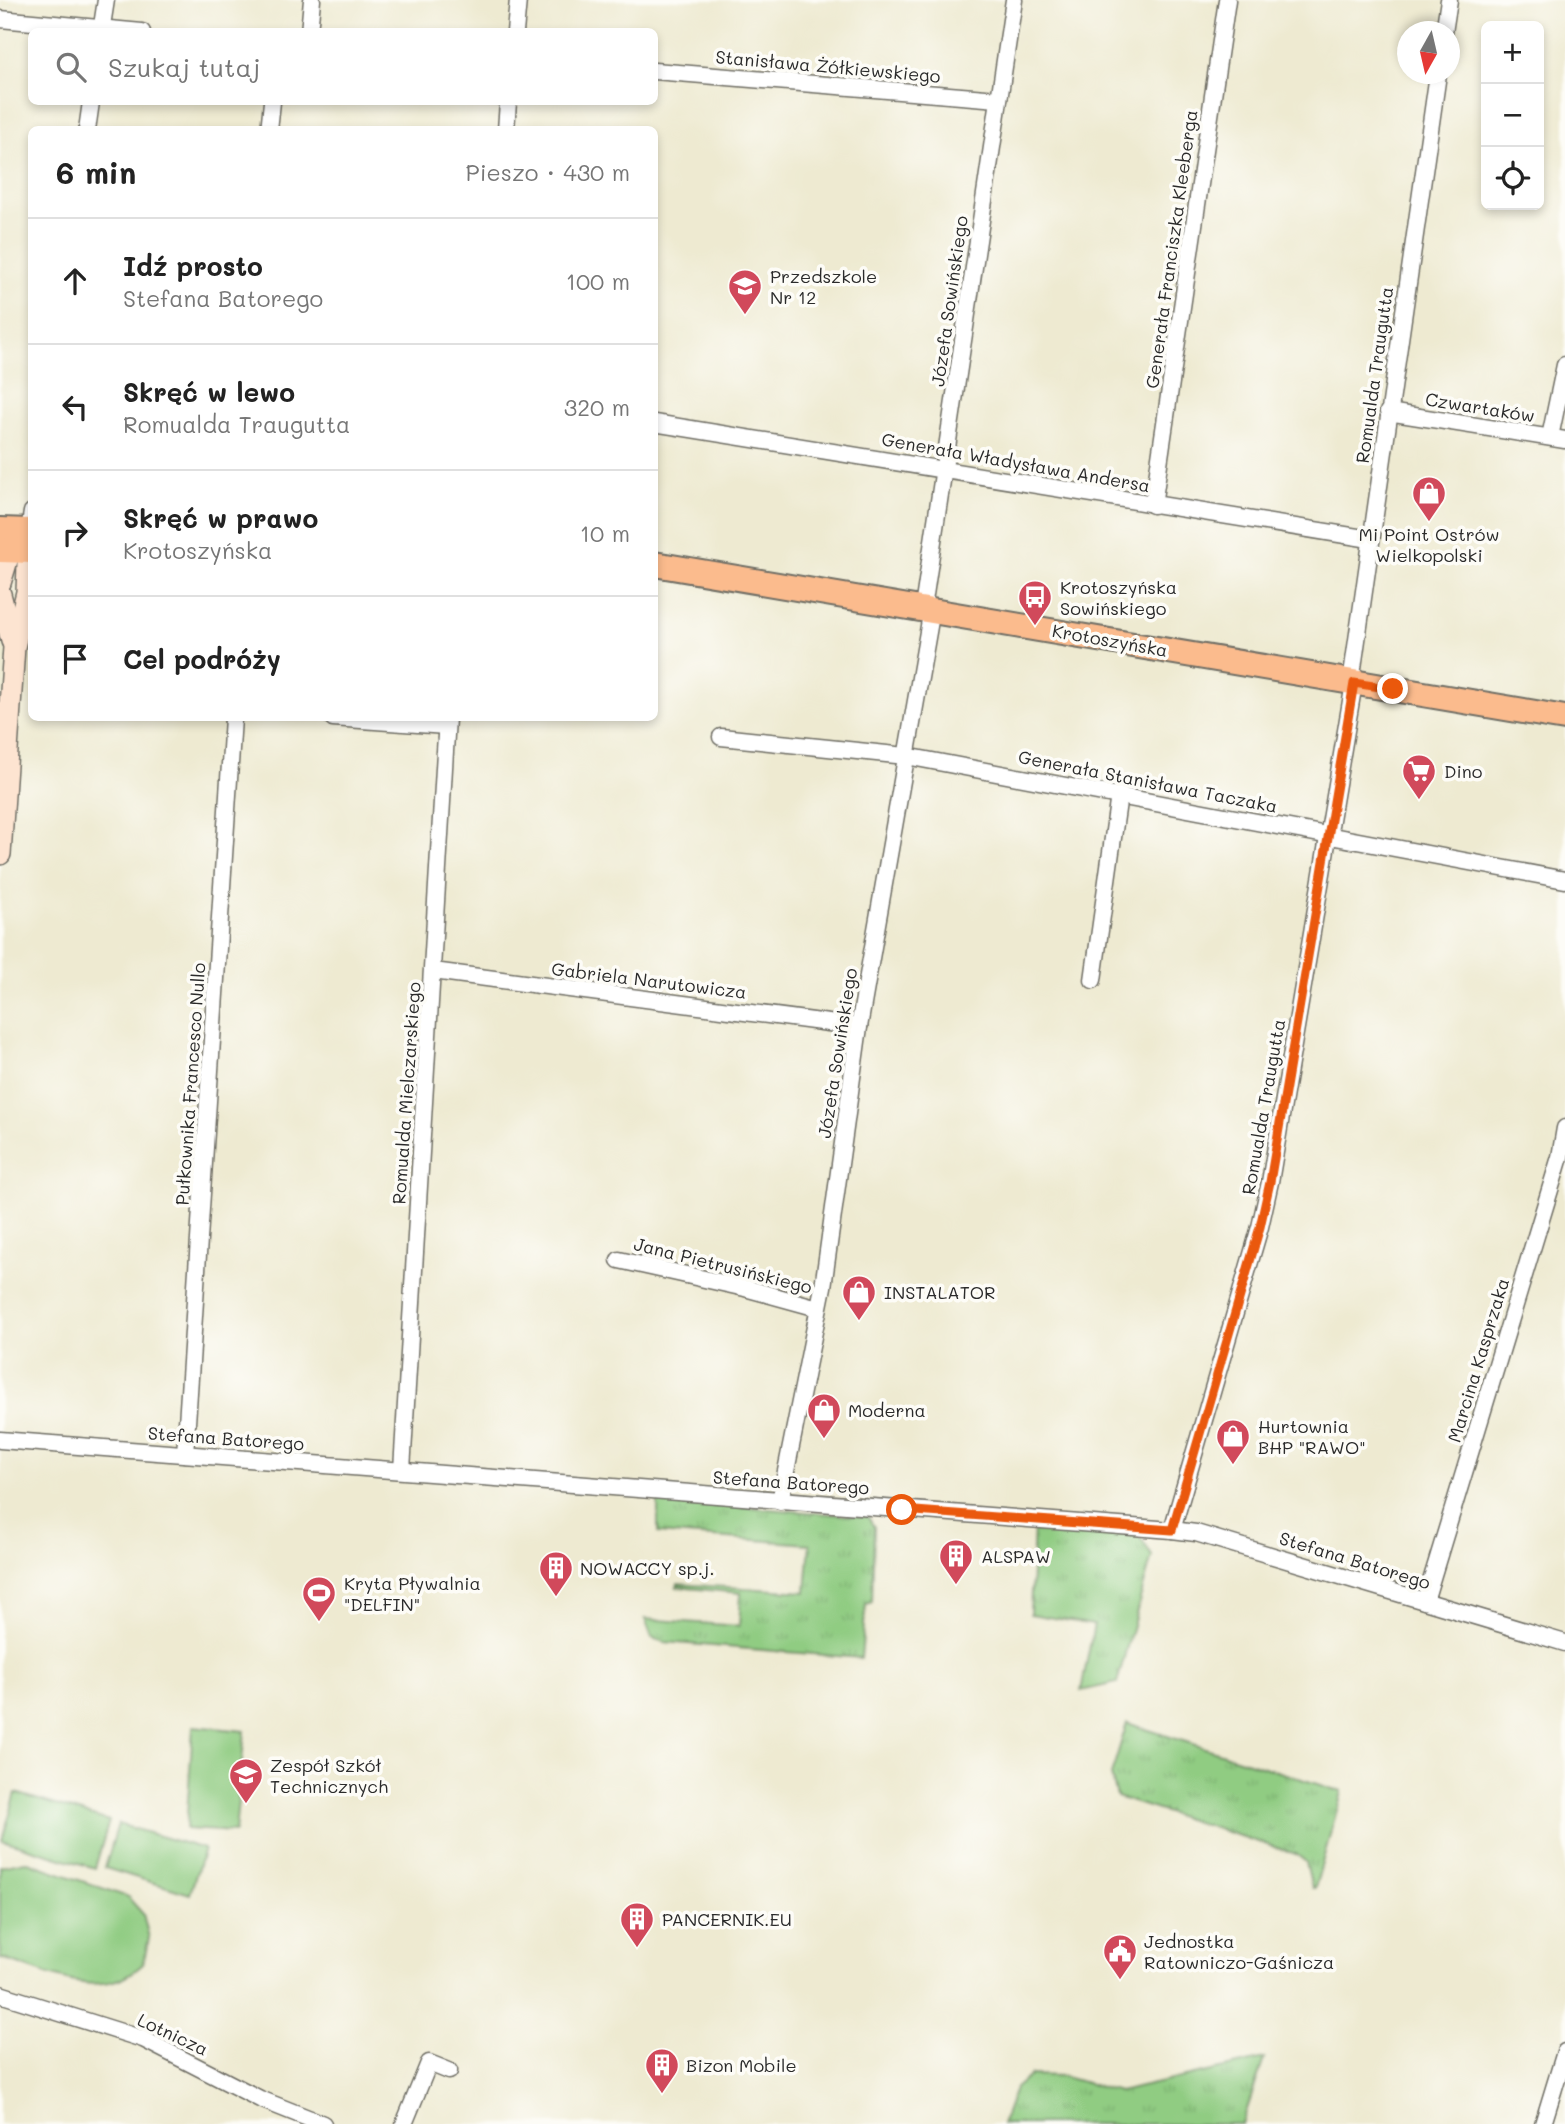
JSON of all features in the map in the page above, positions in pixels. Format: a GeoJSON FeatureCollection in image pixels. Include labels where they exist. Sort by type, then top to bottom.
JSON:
{"type":"FeatureCollection","features":[{"type":"Feature","properties":{"kind":"main road"},"geometry":{"type":"LineString","coordinates":[[0,583],[20,538]]}},
{"type":"Feature","properties":{"kind":"main road"},"geometry":{"type":"LineString","coordinates":[[0,854],[14,647],[26,592],[20,538]]}},
{"type":"Feature","properties":{"kind":"main road","name":"Krotoszyńska"},"geometry":{"type":"LineString","coordinates":[[658,565],[1565,718]]}},
{"type":"Feature","properties":{"kind":"main road"},"geometry":{"type":"LineString","coordinates":[[0,594],[14,647]]}},
{"type":"Feature","properties":{"kind":"street"},"geometry":{"type":"LineString","coordinates":[[101,28],[106,0]]}},
{"type":"Feature","properties":{"kind":"street"},"geometry":{"type":"LineString","coordinates":[[309,28],[312,0]]}},
{"type":"Feature","properties":{"kind":"street"},"geometry":{"type":"LineString","coordinates":[[515,28],[518,0]]}},
{"type":"Feature","properties":{"kind":"street","name":"Józefa Sowińskiego"},"geometry":{"type":"LineString","coordinates":[[780,1501],[818,1308],[859,1027],[906,756],[944,469],[1014,0]]}},
{"type":"Feature","properties":{"kind":"street","name":"Generała Franciszka Kleeberga"},"geometry":{"type":"LineString","coordinates":[[1153,505],[1227,0]]}},
{"type":"Feature","properties":{"kind":"street"},"geometry":{"type":"LineString","coordinates":[[1446,21],[1449,0]]}},
{"type":"Feature","properties":{"kind":"street"},"geometry":{"type":"LineString","coordinates":[[0,19],[83,28]]}},
{"type":"Feature","properties":{"kind":"street","name":"Stanisława Żółkiewskiego"},"geometry":{"type":"LineString","coordinates":[[658,71],[998,99]]}},
{"type":"Feature","properties":{"kind":"street","name":"Romualda Traugutta"},"geometry":{"type":"LineString","coordinates":[[1172,1530],[1262,1216],[1330,837],[1353,683],[1370,539],[1437,84]]}},
{"type":"Feature","properties":{"kind":"street"},"geometry":{"type":"LineString","coordinates":[[88,126],[91,105]]}},
{"type":"Feature","properties":{"kind":"street"},"geometry":{"type":"LineString","coordinates":[[270,126],[272,105]]}},
{"type":"Feature","properties":{"kind":"street"},"geometry":{"type":"LineString","coordinates":[[506,126],[508,105]]}},
{"type":"Feature","properties":{"kind":"street"},"geometry":{"type":"LineString","coordinates":[[1557,439],[1565,365]]}},
{"type":"Feature","properties":{"kind":"street","name":"Czwartaków"},"geometry":{"type":"LineString","coordinates":[[1388,412],[1557,439]]}},
{"type":"Feature","properties":{"kind":"street","name":"Generała Władysława Andersa"},"geometry":{"type":"LineString","coordinates":[[658,424],[1370,539]]}},
{"type":"Feature","properties":{"kind":"street","name":"Pułkownika Francesco Nullo"},"geometry":{"type":"LineString","coordinates":[[185,1454],[233,721]]}},
{"type":"Feature","properties":{"kind":"street"},"geometry":{"type":"LineString","coordinates":[[418,721],[447,722]]}},
{"type":"Feature","properties":{"kind":"street","name":"Romualda Mielczarskiego"},"geometry":{"type":"LineString","coordinates":[[402,1470],[447,722]]}},
{"type":"Feature","properties":{"kind":"street","name":"Generała Stanisława Taczaka"},"geometry":{"type":"LineString","coordinates":[[721,737],[906,756],[1565,880]]}},
{"type":"Feature","properties":{"kind":"street"},"geometry":{"type":"LineString","coordinates":[[1093,980],[1118,794]]}},
{"type":"Feature","properties":{"kind":"street","name":"Gabriela Narutowicza"},"geometry":{"type":"LineString","coordinates":[[433,971],[859,1027]]}},
{"type":"Feature","properties":{"kind":"street","name":"Marcina Kasprzaka"},"geometry":{"type":"LineString","coordinates":[[1425,1601],[1560,1157],[1565,1129]]}},
{"type":"Feature","properties":{"kind":"street","name":"Jana Pietrusińskiego"},"geometry":{"type":"LineString","coordinates":[[619,1260],[745,1288],[818,1308]]}},
{"type":"Feature","properties":{"kind":"street","name":"Stefana Batorego"},"geometry":{"type":"LineString","coordinates":[[0,1440],[1196,1533],[1565,1643]]}},
{"type":"Feature","properties":{"kind":"street","name":"Lotnicza"},"geometry":{"type":"LineString","coordinates":[[0,1994],[143,2039],[260,2099],[323,2124]]}},
{"type":"Feature","properties":{"kind":"street"},"geometry":{"type":"LineString","coordinates":[[1543,2124],[1565,2052]]}},
{"type":"Feature","properties":{"kind":"street"},"geometry":{"type":"LineString","coordinates":[[404,2124],[429,2063],[449,2071]]}},
{"type":"Feature","properties":{"kind":"green space"},"geometry":{"type":"Polygon","coordinates":[[[658,1500],[868,1517],[874,1527],[872,1602],[866,1604],[861,1658],[664,1642],[652,1638],[645,1619],[739,1626],[741,1593],[677,1587],[678,1584],[806,1592],[810,1544],[658,1533],[658,1500]]]}},
{"type":"Feature","properties":{"kind":"green space"},"geometry":{"type":"Polygon","coordinates":[[[1034,1527],[1139,1535],[1152,1556],[1117,1683],[1081,1691],[1094,1625],[1030,1614],[1034,1527]]]}},
{"type":"Feature","properties":{"kind":"green space"},"geometry":{"type":"Polygon","coordinates":[[[1127,1723],[1342,1792],[1315,1888],[1312,1888],[1306,1862],[1296,1854],[1117,1797],[1111,1775],[1127,1723]]]}},
{"type":"Feature","properties":{"kind":"green space"},"geometry":{"type":"Polygon","coordinates":[[[193,1726],[245,1731],[235,1832],[186,1829],[193,1726]]]}},
{"type":"Feature","properties":{"kind":"green space"},"geometry":{"type":"Polygon","coordinates":[[[16,1793],[109,1821],[95,1868],[2,1840],[16,1793]]]}},
{"type":"Feature","properties":{"kind":"green space"},"geometry":{"type":"Polygon","coordinates":[[[118,1824],[204,1849],[190,1894],[105,1868],[118,1824]]]}},
{"type":"Feature","properties":{"kind":"green space"},"geometry":{"type":"Polygon","coordinates":[[[25,1861],[128,1897],[143,1914],[149,1938],[143,1964],[127,1976],[92,1984],[55,1977],[0,1958],[0,1866],[25,1861]]]}},
{"type":"Feature","properties":{"kind":"green space"},"geometry":{"type":"Polygon","coordinates":[[[1264,2059],[1242,2124],[1002,2124],[1015,2088],[1031,2075],[1061,2076],[1119,2092],[1264,2059]]]}},
{"type":"Feature","properties":{"kind":"place","name":"Przedszkole Nr 12"},"geometry":{"type":"Point","coordinates":[745,316]}},
{"type":"Feature","properties":{"kind":"place","name":"Mi Point Ostrów Wielkopolski"},"geometry":{"type":"Point","coordinates":[1429,523]}},
{"type":"Feature","properties":{"kind":"place","name":"Krotoszyńska Sowińskiego"},"geometry":{"type":"Point","coordinates":[1035,627]}},
{"type":"Feature","properties":{"kind":"place","name":"Dino"},"geometry":{"type":"Point","coordinates":[1419,801]}},
{"type":"Feature","properties":{"kind":"place","name":"INSTALATOR"},"geometry":{"type":"Point","coordinates":[859,1322]}},
{"type":"Feature","properties":{"kind":"place","name":"Moderna"},"geometry":{"type":"Point","coordinates":[824,1440]}},
{"type":"Feature","properties":{"kind":"place","name":"Hurtownia BHP \"RAWO\""},"geometry":{"type":"Point","coordinates":[1233,1466]}},
{"type":"Feature","properties":{"kind":"place","name":"ALSPAW"},"geometry":{"type":"Point","coordinates":[956,1586]}},
{"type":"Feature","properties":{"kind":"place","name":"NOWACCY sp.j."},"geometry":{"type":"Point","coordinates":[556,1598]}},
{"type":"Feature","properties":{"kind":"place","name":"Kryta Pływalnia \"DELFIN\""},"geometry":{"type":"Point","coordinates":[319,1623]}},
{"type":"Feature","properties":{"kind":"place","name":"Zespół Szkół Technicznych"},"geometry":{"type":"Point","coordinates":[246,1805]}},
{"type":"Feature","properties":{"kind":"place","name":"PANCERNIK.EU"},"geometry":{"type":"Point","coordinates":[637,1949]}},
{"type":"Feature","properties":{"kind":"place","name":"Jednostka Ratowniczo-Gaśnicza"},"geometry":{"type":"Point","coordinates":[1120,1981]}},
{"type":"Feature","properties":{"kind":"place","name":"Bizon Mobile"},"geometry":{"type":"Point","coordinates":[662,2095]}},
{"type":"Feature","properties":{"kind":"route"},"geometry":{"type":"LineString","coordinates":[[902,1510],[1172,1530],[1260,1227],[1270,1182],[1354,683],[1393,689]]}}]}
